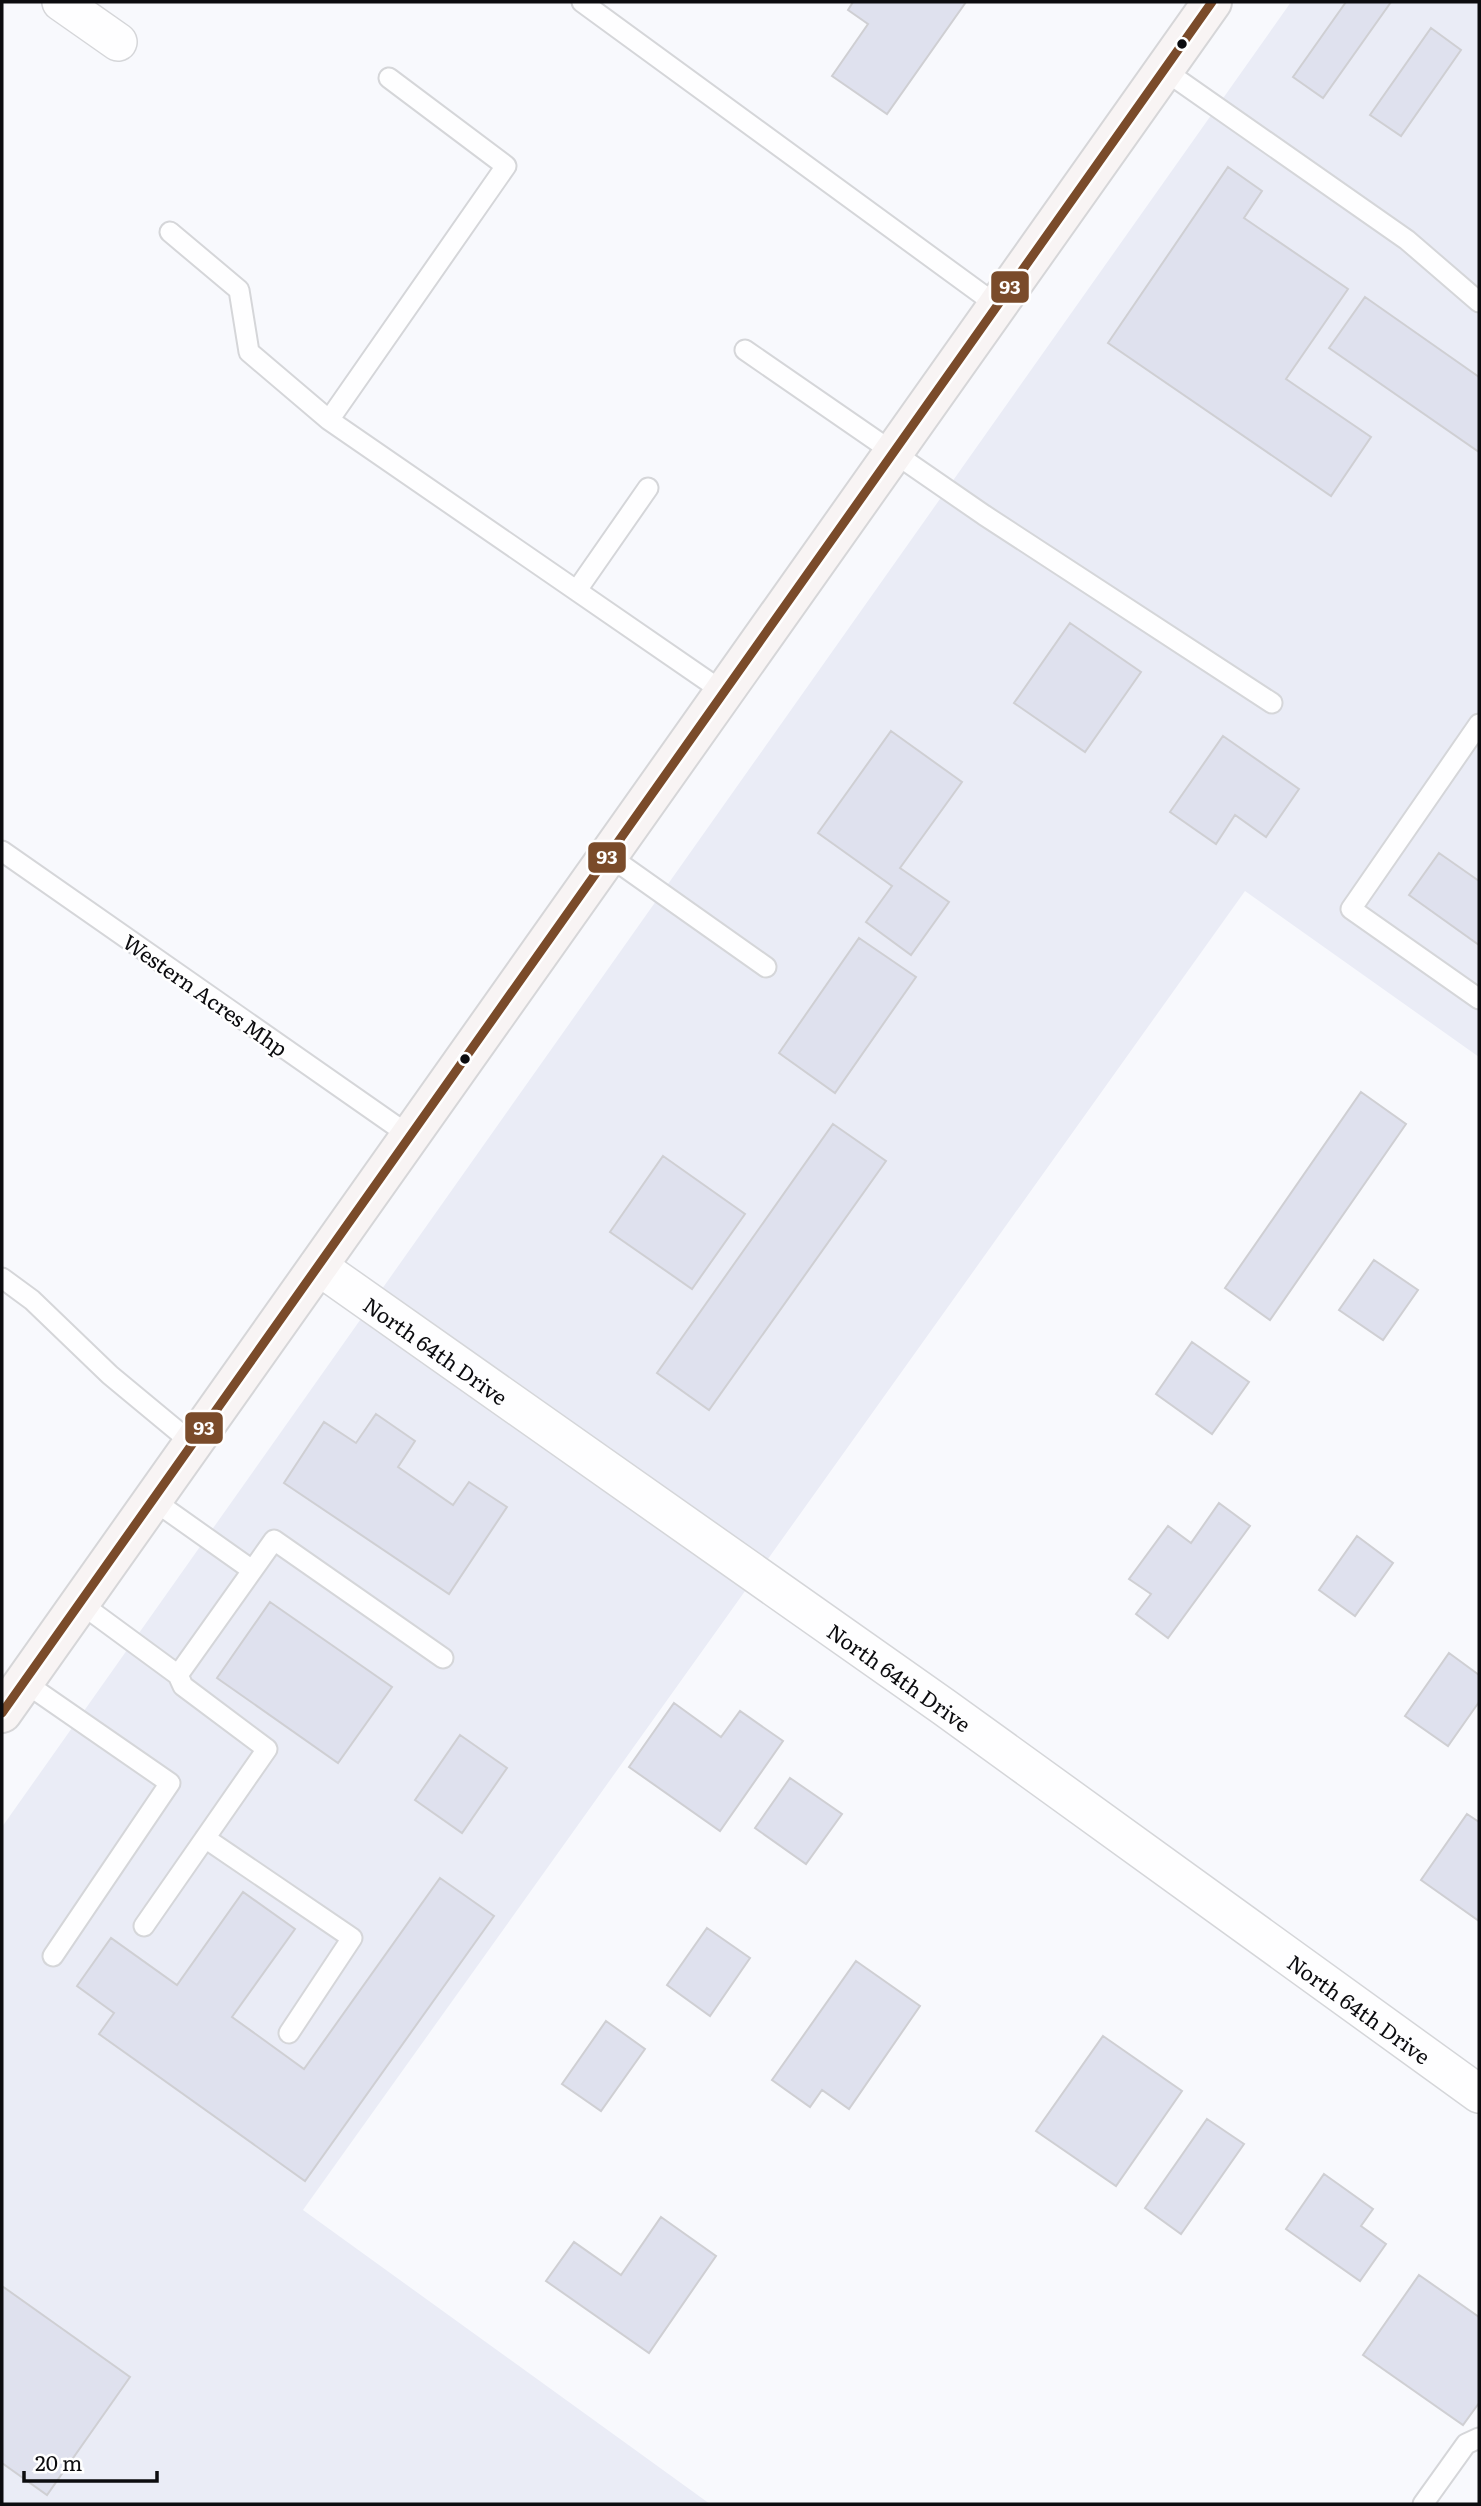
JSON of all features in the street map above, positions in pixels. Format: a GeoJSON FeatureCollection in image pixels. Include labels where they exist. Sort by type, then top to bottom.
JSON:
{"type":"FeatureCollection","features":[{"type":"Feature","properties":{"kind":"main road"},"geometry":{"type":"LineString","coordinates":[[2,1713],[1212,2]]}},
{"type":"Feature","properties":{"kind":"street"},"geometry":{"type":"LineString","coordinates":[[61,2],[118,42]]}},
{"type":"Feature","properties":{"kind":"street","name":"North 64th Drive"},"geometry":{"type":"LineString","coordinates":[[318,1266],[944,1707],[1479,2094]]}},
{"type":"Feature","properties":{"kind":"lane"},"geometry":{"type":"LineString","coordinates":[[582,2],[998,306]]}},
{"type":"Feature","properties":{"kind":"lane"},"geometry":{"type":"LineString","coordinates":[[1164,70],[1407,240],[1479,302]]}},
{"type":"Feature","properties":{"kind":"lane"},"geometry":{"type":"LineString","coordinates":[[329,420],[506,166],[389,78]]}},
{"type":"Feature","properties":{"kind":"lane"},"geometry":{"type":"LineString","coordinates":[[170,232],[239,290],[249,352],[329,420],[724,693]]}},
{"type":"Feature","properties":{"kind":"lane"},"geometry":{"type":"LineString","coordinates":[[745,349],[984,515],[1272,703]]}},
{"type":"Feature","properties":{"kind":"lane"},"geometry":{"type":"LineString","coordinates":[[577,590],[648,488]]}},
{"type":"Feature","properties":{"kind":"lane"},"geometry":{"type":"LineString","coordinates":[[1479,724],[1351,909],[1479,999]]}},
{"type":"Feature","properties":{"kind":"lane","name":"Western Acres Mhp"},"geometry":{"type":"LineString","coordinates":[[2,851],[410,1136]]}},
{"type":"Feature","properties":{"kind":"lane"},"geometry":{"type":"LineString","coordinates":[[609,856],[766,967]]}},
{"type":"Feature","properties":{"kind":"lane"},"geometry":{"type":"LineString","coordinates":[[2,1278],[32,1300],[110,1375],[192,1443]]}},
{"type":"Feature","properties":{"kind":"lane"},"geometry":{"type":"LineString","coordinates":[[153,1500],[252,1570]]}},
{"type":"Feature","properties":{"kind":"lane"},"geometry":{"type":"LineString","coordinates":[[178,1675],[274,1540],[443,1658]]}},
{"type":"Feature","properties":{"kind":"lane"},"geometry":{"type":"LineString","coordinates":[[80,1603],[178,1675],[183,1686],[267,1749],[144,1926]]}},
{"type":"Feature","properties":{"kind":"lane"},"geometry":{"type":"LineString","coordinates":[[24,1682],[170,1783],[53,1955]]}},
{"type":"Feature","properties":{"kind":"lane"},"geometry":{"type":"LineString","coordinates":[[205,1838],[352,1938],[289,2033]]}},
{"type":"Feature","properties":{"kind":"lane"},"geometry":{"type":"LineString","coordinates":[[1423,2504],[1466,2444],[1479,2438]]}},
{"type":"Feature","properties":{"kind":"shaded area"},"geometry":{"type":"Polygon","coordinates":[[[1291,2],[1479,2],[1479,1057],[1245,891],[303,2210],[710,2504],[2,2504],[2,1827],[1291,2]]]}},
{"type":"Feature","properties":{"kind":"building"},"geometry":{"type":"Polygon","coordinates":[[[853,2],[966,2],[887,114],[832,76],[868,24],[848,10],[853,2]]]}},
{"type":"Feature","properties":{"kind":"building"},"geometry":{"type":"Polygon","coordinates":[[[1346,2],[1391,2],[1323,98],[1293,77],[1346,2]]]}},
{"type":"Feature","properties":{"kind":"building"},"geometry":{"type":"Polygon","coordinates":[[[1431,28],[1461,50],[1401,136],[1370,115],[1431,28]]]}},
{"type":"Feature","properties":{"kind":"building"},"geometry":{"type":"Polygon","coordinates":[[[1228,167],[1262,191],[1244,218],[1348,289],[1286,379],[1371,437],[1331,496],[1108,343],[1228,167]]]}},
{"type":"Feature","properties":{"kind":"building"},"geometry":{"type":"Polygon","coordinates":[[[1365,297],[1479,377],[1479,452],[1329,348],[1365,297]]]}},
{"type":"Feature","properties":{"kind":"building"},"geometry":{"type":"Polygon","coordinates":[[[1070,623],[1141,672],[1085,752],[1014,703],[1070,623]]]}},
{"type":"Feature","properties":{"kind":"building"},"geometry":{"type":"Polygon","coordinates":[[[891,731],[962,782],[900,868],[949,902],[911,955],[866,922],[892,886],[818,833],[891,731]]]}},
{"type":"Feature","properties":{"kind":"building"},"geometry":{"type":"Polygon","coordinates":[[[1223,736],[1299,789],[1266,837],[1235,815],[1216,844],[1170,812],[1223,736]]]}},
{"type":"Feature","properties":{"kind":"building"},"geometry":{"type":"Polygon","coordinates":[[[1439,853],[1479,881],[1479,945],[1409,895],[1439,853]]]}},
{"type":"Feature","properties":{"kind":"building"},"geometry":{"type":"Polygon","coordinates":[[[859,938],[916,977],[835,1093],[779,1053],[859,938]]]}},
{"type":"Feature","properties":{"kind":"building"},"geometry":{"type":"Polygon","coordinates":[[[1361,1092],[1406,1124],[1270,1320],[1225,1288],[1361,1092]]]}},
{"type":"Feature","properties":{"kind":"building"},"geometry":{"type":"Polygon","coordinates":[[[833,1124],[886,1161],[709,1410],[657,1373],[833,1124]]]}},
{"type":"Feature","properties":{"kind":"building"},"geometry":{"type":"Polygon","coordinates":[[[663,1156],[745,1214],[692,1289],[610,1232],[663,1156]]]}},
{"type":"Feature","properties":{"kind":"building"},"geometry":{"type":"Polygon","coordinates":[[[1374,1260],[1418,1290],[1383,1340],[1339,1310],[1374,1260]]]}},
{"type":"Feature","properties":{"kind":"building"},"geometry":{"type":"Polygon","coordinates":[[[1192,1342],[1249,1382],[1212,1434],[1156,1394],[1192,1342]]]}},
{"type":"Feature","properties":{"kind":"building"},"geometry":{"type":"Polygon","coordinates":[[[376,1414],[415,1441],[398,1467],[453,1505],[469,1482],[507,1507],[449,1594],[284,1483],[324,1422],[356,1443],[376,1414]]]}},
{"type":"Feature","properties":{"kind":"building"},"geometry":{"type":"Polygon","coordinates":[[[1219,1503],[1250,1526],[1168,1638],[1136,1614],[1151,1594],[1129,1579],[1168,1526],[1191,1543],[1219,1503]]]}},
{"type":"Feature","properties":{"kind":"building"},"geometry":{"type":"Polygon","coordinates":[[[1357,1536],[1393,1563],[1355,1616],[1319,1590],[1357,1536]]]}},
{"type":"Feature","properties":{"kind":"building"},"geometry":{"type":"Polygon","coordinates":[[[270,1602],[392,1687],[338,1763],[217,1678],[270,1602]]]}},
{"type":"Feature","properties":{"kind":"building"},"geometry":{"type":"Polygon","coordinates":[[[1449,1653],[1479,1675],[1479,1702],[1448,1746],[1405,1716],[1449,1653]]]}},
{"type":"Feature","properties":{"kind":"building"},"geometry":{"type":"Polygon","coordinates":[[[674,1703],[721,1737],[740,1711],[783,1741],[720,1831],[629,1767],[674,1703]]]}},
{"type":"Feature","properties":{"kind":"building"},"geometry":{"type":"Polygon","coordinates":[[[460,1735],[507,1768],[462,1833],[415,1800],[460,1735]]]}},
{"type":"Feature","properties":{"kind":"building"},"geometry":{"type":"Polygon","coordinates":[[[790,1778],[842,1814],[806,1864],[755,1828],[790,1778]]]}},
{"type":"Feature","properties":{"kind":"building"},"geometry":{"type":"Polygon","coordinates":[[[1467,1814],[1479,1822],[1479,1921],[1421,1880],[1467,1814]]]}},
{"type":"Feature","properties":{"kind":"building"},"geometry":{"type":"Polygon","coordinates":[[[440,1878],[494,1916],[305,2181],[99,2034],[114,2013],[77,1986],[111,1938],[177,1985],[243,1892],[295,1929],[232,2017],[304,2069],[440,1878]]]}},
{"type":"Feature","properties":{"kind":"building"},"geometry":{"type":"Polygon","coordinates":[[[707,1928],[750,1958],[710,2016],[667,1985],[707,1928]]]}},
{"type":"Feature","properties":{"kind":"building"},"geometry":{"type":"Polygon","coordinates":[[[856,1961],[920,2006],[849,2109],[822,2090],[810,2107],[772,2080],[856,1961]]]}},
{"type":"Feature","properties":{"kind":"building"},"geometry":{"type":"Polygon","coordinates":[[[606,2021],[645,2049],[601,2111],[562,2084],[606,2021]]]}},
{"type":"Feature","properties":{"kind":"building"},"geometry":{"type":"Polygon","coordinates":[[[1103,2036],[1182,2091],[1116,2186],[1036,2131],[1103,2036]]]}},
{"type":"Feature","properties":{"kind":"building"},"geometry":{"type":"Polygon","coordinates":[[[1207,2119],[1244,2144],[1181,2234],[1145,2208],[1207,2119]]]}},
{"type":"Feature","properties":{"kind":"building"},"geometry":{"type":"Polygon","coordinates":[[[1324,2174],[1373,2209],[1361,2226],[1386,2244],[1360,2281],[1286,2229],[1324,2174]]]}},
{"type":"Feature","properties":{"kind":"building"},"geometry":{"type":"Polygon","coordinates":[[[661,2217],[716,2256],[649,2353],[546,2281],[574,2242],[621,2275],[661,2217]]]}},
{"type":"Feature","properties":{"kind":"building"},"geometry":{"type":"Polygon","coordinates":[[[1419,2275],[1479,2317],[1479,2403],[1463,2425],[1363,2355],[1419,2275]]]}},
{"type":"Feature","properties":{"kind":"building"},"geometry":{"type":"Polygon","coordinates":[[[2,2286],[130,2377],[47,2495],[2,2463],[2,2286]]]}},
{"type":"Feature","properties":{"kind":"transit line","name":"93"},"geometry":{"type":"LineString","coordinates":[[2,1713],[1212,2]]}}]}
